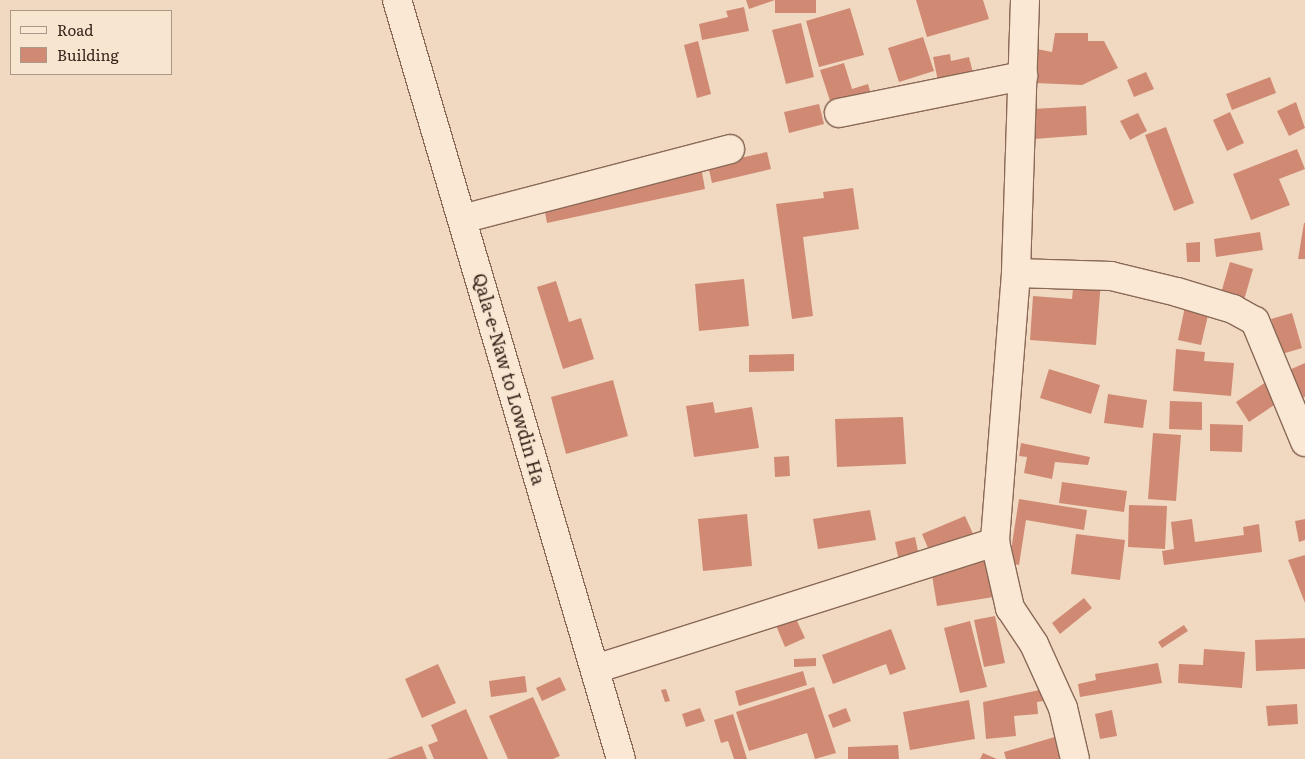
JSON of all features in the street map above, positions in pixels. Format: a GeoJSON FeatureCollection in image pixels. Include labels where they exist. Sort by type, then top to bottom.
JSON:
{"type":"FeatureCollection","features":[{"type":"Feature","properties":{"kind":"street","name":"Qala-e-Naw to Lowdin Ha"},"geometry":{"type":"LineString","coordinates":[[397,0],[621,759]]}},
{"type":"Feature","properties":{"kind":"street"},"geometry":{"type":"LineString","coordinates":[[1025,0],[1016,273],[995,542],[1010,608],[1034,644],[1063,708],[1075,759]]}},
{"type":"Feature","properties":{"kind":"street"},"geometry":{"type":"LineString","coordinates":[[839,113],[1023,76]]}},
{"type":"Feature","properties":{"kind":"street"},"geometry":{"type":"LineString","coordinates":[[462,219],[730,149]]}},
{"type":"Feature","properties":{"kind":"street"},"geometry":{"type":"LineString","coordinates":[[1016,273],[1111,276],[1177,292],[1232,309],[1255,321],[1305,442]]}},
{"type":"Feature","properties":{"kind":"street"},"geometry":{"type":"LineString","coordinates":[[595,669],[995,542]]}},
{"type":"Feature","properties":{"kind":"building"},"geometry":{"type":"Polygon","coordinates":[[[746,0],[775,0],[749,9],[746,0]]]}},
{"type":"Feature","properties":{"kind":"building"},"geometry":{"type":"Polygon","coordinates":[[[775,0],[816,0],[816,13],[775,13],[775,0]]]}},
{"type":"Feature","properties":{"kind":"building"},"geometry":{"type":"Polygon","coordinates":[[[916,0],[983,0],[989,19],[927,37],[916,0]]]}},
{"type":"Feature","properties":{"kind":"building"},"geometry":{"type":"Polygon","coordinates":[[[744,7],[749,31],[702,40],[699,24],[728,17],[726,11],[744,7]]]}},
{"type":"Feature","properties":{"kind":"building"},"geometry":{"type":"Polygon","coordinates":[[[850,8],[864,55],[819,67],[806,21],[850,8]]]}},
{"type":"Feature","properties":{"kind":"building"},"geometry":{"type":"Polygon","coordinates":[[[801,23],[814,77],[786,84],[772,30],[801,23]]]}},
{"type":"Feature","properties":{"kind":"building"},"geometry":{"type":"Polygon","coordinates":[[[1055,33],[1088,33],[1088,41],[1104,41],[1118,68],[1082,85],[1035,83],[1037,49],[1052,52],[1055,33]]]}},
{"type":"Feature","properties":{"kind":"building"},"geometry":{"type":"Polygon","coordinates":[[[923,37],[934,71],[899,82],[888,48],[923,37]]]}},
{"type":"Feature","properties":{"kind":"building"},"geometry":{"type":"Polygon","coordinates":[[[698,41],[711,94],[697,98],[684,45],[698,41]]]}},
{"type":"Feature","properties":{"kind":"building"},"geometry":{"type":"Polygon","coordinates":[[[950,54],[951,61],[969,57],[973,73],[938,81],[933,57],[950,54]]]}},
{"type":"Feature","properties":{"kind":"building"},"geometry":{"type":"Polygon","coordinates":[[[844,63],[852,89],[868,84],[872,98],[833,110],[820,70],[844,63]]]}},
{"type":"Feature","properties":{"kind":"building"},"geometry":{"type":"Polygon","coordinates":[[[1146,72],[1154,89],[1134,97],[1127,80],[1146,72]]]}},
{"type":"Feature","properties":{"kind":"building"},"geometry":{"type":"Polygon","coordinates":[[[1270,77],[1276,93],[1232,110],[1226,94],[1270,77]]]}},
{"type":"Feature","properties":{"kind":"building"},"geometry":{"type":"Polygon","coordinates":[[[1296,102],[1305,128],[1289,136],[1277,111],[1296,102]]]}},
{"type":"Feature","properties":{"kind":"building"},"geometry":{"type":"Polygon","coordinates":[[[819,104],[824,124],[789,133],[784,112],[819,104]]]}},
{"type":"Feature","properties":{"kind":"building"},"geometry":{"type":"Polygon","coordinates":[[[1086,106],[1087,135],[1034,139],[1032,109],[1086,106]]]}},
{"type":"Feature","properties":{"kind":"building"},"geometry":{"type":"Polygon","coordinates":[[[1230,112],[1244,143],[1227,151],[1213,120],[1230,112]]]}},
{"type":"Feature","properties":{"kind":"building"},"geometry":{"type":"Polygon","coordinates":[[[1138,113],[1147,131],[1130,140],[1120,121],[1138,113]]]}},
{"type":"Feature","properties":{"kind":"building"},"geometry":{"type":"Polygon","coordinates":[[[1166,127],[1194,203],[1174,211],[1145,135],[1166,127]]]}},
{"type":"Feature","properties":{"kind":"building"},"geometry":{"type":"Polygon","coordinates":[[[1297,149],[1305,169],[1279,179],[1290,205],[1251,220],[1233,174],[1297,149]]]}},
{"type":"Feature","properties":{"kind":"building"},"geometry":{"type":"Polygon","coordinates":[[[767,152],[771,169],[712,183],[708,165],[767,152]]]}},
{"type":"Feature","properties":{"kind":"building"},"geometry":{"type":"Polygon","coordinates":[[[701,167],[705,189],[547,223],[543,202],[701,167]]]}},
{"type":"Feature","properties":{"kind":"building"},"geometry":{"type":"Polygon","coordinates":[[[853,188],[859,229],[803,237],[813,316],[792,319],[776,204],[824,198],[823,192],[853,188]]]}},
{"type":"Feature","properties":{"kind":"building"},"geometry":{"type":"Polygon","coordinates":[[[1304,223],[1305,259],[1298,259],[1304,223]]]}},
{"type":"Feature","properties":{"kind":"building"},"geometry":{"type":"Polygon","coordinates":[[[1260,232],[1263,250],[1216,257],[1214,239],[1260,232]]]}},
{"type":"Feature","properties":{"kind":"building"},"geometry":{"type":"Polygon","coordinates":[[[1200,242],[1200,262],[1187,262],[1186,243],[1200,242]]]}},
{"type":"Feature","properties":{"kind":"building"},"geometry":{"type":"Polygon","coordinates":[[[1230,262],[1253,269],[1244,300],[1221,293],[1230,262]]]}},
{"type":"Feature","properties":{"kind":"building"},"geometry":{"type":"Polygon","coordinates":[[[1074,278],[1101,280],[1096,345],[1030,340],[1033,296],[1072,299],[1074,278]]]}},
{"type":"Feature","properties":{"kind":"building"},"geometry":{"type":"Polygon","coordinates":[[[744,279],[749,326],[699,331],[695,284],[744,279]]]}},
{"type":"Feature","properties":{"kind":"building"},"geometry":{"type":"Polygon","coordinates":[[[556,281],[569,322],[581,318],[594,359],[563,369],[537,287],[556,281]]]}},
{"type":"Feature","properties":{"kind":"building"},"geometry":{"type":"Polygon","coordinates":[[[1186,302],[1210,307],[1201,345],[1178,340],[1186,302]]]}},
{"type":"Feature","properties":{"kind":"building"},"geometry":{"type":"Polygon","coordinates":[[[1292,313],[1302,348],[1282,354],[1271,319],[1292,313]]]}},
{"type":"Feature","properties":{"kind":"building"},"geometry":{"type":"Polygon","coordinates":[[[1176,349],[1205,352],[1204,361],[1234,363],[1231,396],[1173,391],[1176,349]]]}},
{"type":"Feature","properties":{"kind":"building"},"geometry":{"type":"Polygon","coordinates":[[[794,354],[794,371],[749,372],[749,355],[794,354]]]}},
{"type":"Feature","properties":{"kind":"building"},"geometry":{"type":"Polygon","coordinates":[[[1305,363],[1305,397],[1302,398],[1289,370],[1305,363]]]}},
{"type":"Feature","properties":{"kind":"building"},"geometry":{"type":"Polygon","coordinates":[[[1049,369],[1100,385],[1091,414],[1040,398],[1049,369]]]}},
{"type":"Feature","properties":{"kind":"building"},"geometry":{"type":"Polygon","coordinates":[[[613,380],[628,436],[566,454],[551,397],[613,380]]]}},
{"type":"Feature","properties":{"kind":"building"},"geometry":{"type":"Polygon","coordinates":[[[1266,382],[1280,401],[1249,422],[1236,402],[1266,382]]]}},
{"type":"Feature","properties":{"kind":"building"},"geometry":{"type":"Polygon","coordinates":[[[1108,394],[1147,400],[1143,428],[1104,423],[1108,394]]]}},
{"type":"Feature","properties":{"kind":"building"},"geometry":{"type":"Polygon","coordinates":[[[1170,401],[1202,402],[1202,430],[1169,429],[1170,401]]]}},
{"type":"Feature","properties":{"kind":"building"},"geometry":{"type":"Polygon","coordinates":[[[713,402],[715,413],[752,407],[759,448],[694,457],[686,406],[713,402]]]}},
{"type":"Feature","properties":{"kind":"building"},"geometry":{"type":"Polygon","coordinates":[[[903,417],[906,464],[837,467],[835,419],[903,417]]]}},
{"type":"Feature","properties":{"kind":"building"},"geometry":{"type":"Polygon","coordinates":[[[1210,424],[1243,425],[1242,452],[1210,451],[1210,424]]]}},
{"type":"Feature","properties":{"kind":"building"},"geometry":{"type":"Polygon","coordinates":[[[1153,433],[1181,435],[1176,501],[1148,499],[1153,433]]]}},
{"type":"Feature","properties":{"kind":"building"},"geometry":{"type":"Polygon","coordinates":[[[1021,443],[1090,457],[1088,465],[1055,462],[1052,479],[1024,473],[1027,457],[1019,456],[1021,443]]]}},
{"type":"Feature","properties":{"kind":"building"},"geometry":{"type":"Polygon","coordinates":[[[789,456],[790,476],[775,477],[774,457],[789,456]]]}},
{"type":"Feature","properties":{"kind":"building"},"geometry":{"type":"Polygon","coordinates":[[[1062,482],[1127,491],[1124,512],[1059,503],[1062,482]]]}},
{"type":"Feature","properties":{"kind":"building"},"geometry":{"type":"Polygon","coordinates":[[[1019,499],[1087,510],[1084,530],[1026,520],[1019,565],[1009,563],[1019,499]]]}},
{"type":"Feature","properties":{"kind":"building"},"geometry":{"type":"Polygon","coordinates":[[[1129,505],[1167,506],[1165,549],[1128,547],[1129,505]]]}},
{"type":"Feature","properties":{"kind":"building"},"geometry":{"type":"Polygon","coordinates":[[[870,510],[876,540],[818,549],[813,519],[870,510]]]}},
{"type":"Feature","properties":{"kind":"building"},"geometry":{"type":"Polygon","coordinates":[[[747,514],[752,566],[703,571],[698,519],[747,514]]]}},
{"type":"Feature","properties":{"kind":"building"},"geometry":{"type":"Polygon","coordinates":[[[965,516],[974,536],[931,555],[922,534],[965,516]]]}},
{"type":"Feature","properties":{"kind":"building"},"geometry":{"type":"Polygon","coordinates":[[[1192,519],[1195,542],[1244,535],[1243,527],[1259,524],[1262,552],[1164,565],[1162,551],[1174,549],[1171,522],[1192,519]]]}},
{"type":"Feature","properties":{"kind":"building"},"geometry":{"type":"Polygon","coordinates":[[[1305,519],[1305,540],[1299,542],[1295,521],[1305,519]]]}},
{"type":"Feature","properties":{"kind":"building"},"geometry":{"type":"Polygon","coordinates":[[[1076,534],[1125,540],[1120,580],[1071,574],[1076,534]]]}},
{"type":"Feature","properties":{"kind":"building"},"geometry":{"type":"Polygon","coordinates":[[[915,537],[919,556],[899,561],[895,542],[915,537]]]}},
{"type":"Feature","properties":{"kind":"building"},"geometry":{"type":"Polygon","coordinates":[[[1305,555],[1305,603],[1288,560],[1305,555]]]}},
{"type":"Feature","properties":{"kind":"building"},"geometry":{"type":"Polygon","coordinates":[[[994,559],[1000,596],[937,606],[931,569],[994,559]]]}},
{"type":"Feature","properties":{"kind":"building"},"geometry":{"type":"Polygon","coordinates":[[[1084,598],[1092,608],[1060,634],[1052,623],[1084,598]]]}},
{"type":"Feature","properties":{"kind":"building"},"geometry":{"type":"Polygon","coordinates":[[[791,608],[805,638],[785,647],[772,616],[791,608]]]}},
{"type":"Feature","properties":{"kind":"building"},"geometry":{"type":"Polygon","coordinates":[[[995,616],[1005,663],[984,667],[974,620],[995,616]]]}},
{"type":"Feature","properties":{"kind":"building"},"geometry":{"type":"Polygon","coordinates":[[[970,621],[987,687],[960,693],[944,628],[970,621]]]}},
{"type":"Feature","properties":{"kind":"building"},"geometry":{"type":"Polygon","coordinates":[[[1184,625],[1188,631],[1162,648],[1158,642],[1184,625]]]}},
{"type":"Feature","properties":{"kind":"building"},"geometry":{"type":"Polygon","coordinates":[[[891,629],[906,669],[890,675],[886,664],[833,684],[822,655],[891,629]]]}},
{"type":"Feature","properties":{"kind":"building"},"geometry":{"type":"Polygon","coordinates":[[[1305,638],[1305,669],[1256,671],[1255,640],[1305,638]]]}},
{"type":"Feature","properties":{"kind":"building"},"geometry":{"type":"Polygon","coordinates":[[[1204,649],[1245,652],[1242,688],[1178,683],[1179,664],[1203,665],[1204,649]]]}},
{"type":"Feature","properties":{"kind":"building"},"geometry":{"type":"Polygon","coordinates":[[[816,658],[816,666],[794,667],[794,659],[816,658]]]}},
{"type":"Feature","properties":{"kind":"building"},"geometry":{"type":"Polygon","coordinates":[[[1158,663],[1162,683],[1080,697],[1078,684],[1096,680],[1095,674],[1158,663]]]}},
{"type":"Feature","properties":{"kind":"building"},"geometry":{"type":"Polygon","coordinates":[[[438,664],[456,703],[422,718],[405,679],[438,664]]]}},
{"type":"Feature","properties":{"kind":"building"},"geometry":{"type":"Polygon","coordinates":[[[803,671],[807,685],[739,706],[735,691],[803,671]]]}},
{"type":"Feature","properties":{"kind":"building"},"geometry":{"type":"Polygon","coordinates":[[[525,676],[527,692],[491,697],[489,681],[525,676]]]}},
{"type":"Feature","properties":{"kind":"building"},"geometry":{"type":"Polygon","coordinates":[[[560,677],[566,690],[542,701],[536,688],[560,677]]]}},
{"type":"Feature","properties":{"kind":"building"},"geometry":{"type":"Polygon","coordinates":[[[814,687],[836,753],[815,759],[807,733],[749,751],[736,712],[814,687]]]}},
{"type":"Feature","properties":{"kind":"building"},"geometry":{"type":"Polygon","coordinates":[[[1049,688],[1050,700],[1037,702],[1038,714],[1014,716],[1016,736],[986,739],[983,702],[1049,688]]]}},
{"type":"Feature","properties":{"kind":"building"},"geometry":{"type":"Polygon","coordinates":[[[666,689],[670,701],[665,702],[661,690],[666,689]]]}},
{"type":"Feature","properties":{"kind":"building"},"geometry":{"type":"Polygon","coordinates":[[[533,697],[560,756],[553,759],[508,759],[489,716],[533,697]]]}},
{"type":"Feature","properties":{"kind":"building"},"geometry":{"type":"Polygon","coordinates":[[[969,700],[975,739],[910,750],[903,712],[969,700]]]}},
{"type":"Feature","properties":{"kind":"building"},"geometry":{"type":"Polygon","coordinates":[[[1297,704],[1298,724],[1268,726],[1266,706],[1297,704]]]}},
{"type":"Feature","properties":{"kind":"building"},"geometry":{"type":"Polygon","coordinates":[[[700,708],[705,721],[686,727],[682,714],[700,708]]]}},
{"type":"Feature","properties":{"kind":"building"},"geometry":{"type":"Polygon","coordinates":[[[846,708],[851,721],[833,728],[828,715],[846,708]]]}},
{"type":"Feature","properties":{"kind":"building"},"geometry":{"type":"Polygon","coordinates":[[[466,709],[488,759],[434,759],[428,745],[438,741],[431,725],[466,709]]]}},
{"type":"Feature","properties":{"kind":"building"},"geometry":{"type":"Polygon","coordinates":[[[1112,710],[1117,736],[1100,739],[1095,714],[1112,710]]]}},
{"type":"Feature","properties":{"kind":"building"},"geometry":{"type":"Polygon","coordinates":[[[733,714],[747,759],[734,759],[728,741],[721,743],[714,720],[733,714]]]}},
{"type":"Feature","properties":{"kind":"building"},"geometry":{"type":"Polygon","coordinates":[[[1058,736],[1065,759],[1006,759],[1004,752],[1058,736]]]}},
{"type":"Feature","properties":{"kind":"building"},"geometry":{"type":"Polygon","coordinates":[[[898,745],[899,759],[848,759],[848,747],[898,745]]]}},
{"type":"Feature","properties":{"kind":"building"},"geometry":{"type":"Polygon","coordinates":[[[422,746],[427,759],[387,759],[422,746]]]}},
{"type":"Feature","properties":{"kind":"building"},"geometry":{"type":"Polygon","coordinates":[[[983,753],[997,759],[980,759],[983,753]]]}}]}
